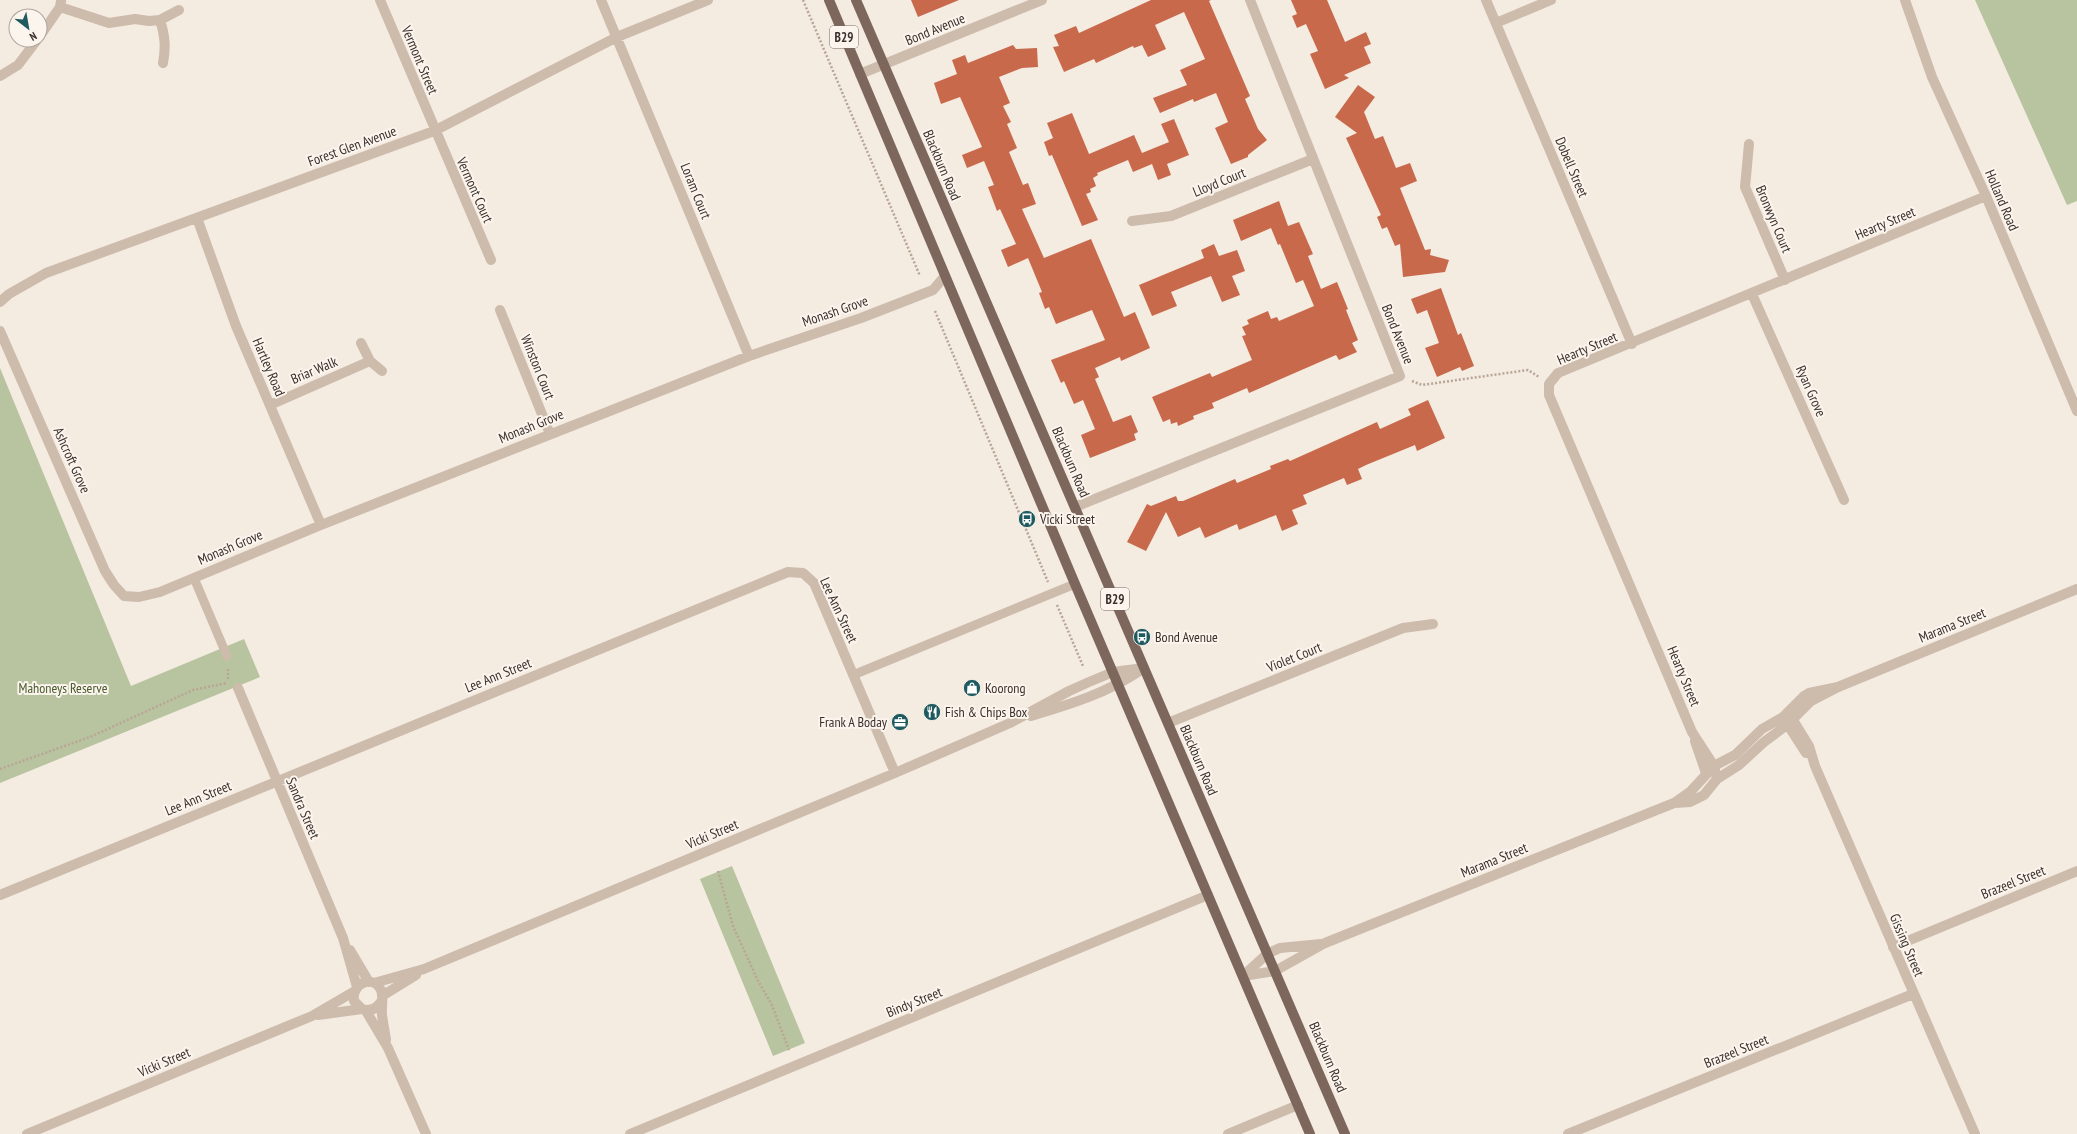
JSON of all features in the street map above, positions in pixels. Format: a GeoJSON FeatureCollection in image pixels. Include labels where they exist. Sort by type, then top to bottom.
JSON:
{"type":"FeatureCollection","features":[{"type":"Feature","properties":{"kind":"main road","name":"B29"},"geometry":{"type":"LineString","coordinates":[[828,0],[1074,584],[1310,1134]]}},
{"type":"Feature","properties":{"kind":"main road","name":"Blackburn Road"},"geometry":{"type":"LineString","coordinates":[[856,0],[1345,1134]]}},
{"type":"Feature","properties":{"kind":"street","name":"Vermont Street"},"geometry":{"type":"LineString","coordinates":[[380,0],[434,131]]}},
{"type":"Feature","properties":{"kind":"street","name":"Loram Court"},"geometry":{"type":"LineString","coordinates":[[601,0],[748,356]]}},
{"type":"Feature","properties":{"kind":"street","name":"Forest Glen Avenue"},"geometry":{"type":"LineString","coordinates":[[0,302],[9,294],[46,273],[434,131],[617,37],[708,0]]}},
{"type":"Feature","properties":{"kind":"street","name":"Bond Avenue"},"geometry":{"type":"LineString","coordinates":[[860,74],[1042,0]]}},
{"type":"Feature","properties":{"kind":"street","name":"Bond Avenue"},"geometry":{"type":"LineString","coordinates":[[1075,507],[1400,376],[1250,0]]}},
{"type":"Feature","properties":{"kind":"street","name":"Dobell Street"},"geometry":{"type":"LineString","coordinates":[[1486,0],[1632,344]]}},
{"type":"Feature","properties":{"kind":"street"},"geometry":{"type":"LineString","coordinates":[[1496,23],[1551,0]]}},
{"type":"Feature","properties":{"kind":"street","name":"Holland Road"},"geometry":{"type":"LineString","coordinates":[[1905,0],[1932,77],[1986,196],[2077,410]]}},
{"type":"Feature","properties":{"kind":"street"},"geometry":{"type":"LineString","coordinates":[[48,23],[61,3],[109,23],[135,19],[149,21],[160,20],[179,10]]}},
{"type":"Feature","properties":{"kind":"street"},"geometry":{"type":"LineString","coordinates":[[160,20],[165,37],[166,50],[163,63]]}},
{"type":"Feature","properties":{"kind":"street"},"geometry":{"type":"LineString","coordinates":[[0,76],[18,65],[31,48]]}},
{"type":"Feature","properties":{"kind":"street","name":"Vermont Court"},"geometry":{"type":"LineString","coordinates":[[434,131],[491,260]]}},
{"type":"Feature","properties":{"kind":"street","name":"Bronwyn Court"},"geometry":{"type":"LineString","coordinates":[[1749,144],[1745,187],[1785,280]]}},
{"type":"Feature","properties":{"kind":"street","name":"Lloyd Court"},"geometry":{"type":"LineString","coordinates":[[1132,220],[1171,216],[1313,159]]}},
{"type":"Feature","properties":{"kind":"street","name":"Hearty Street"},"geometry":{"type":"LineString","coordinates":[[1706,773],[1696,749],[1692,732],[1549,395],[1549,384],[1558,373],[1632,344],[1986,196]]}},
{"type":"Feature","properties":{"kind":"street","name":"Hartley Road"},"geometry":{"type":"LineString","coordinates":[[197,218],[236,326],[321,525]]}},
{"type":"Feature","properties":{"kind":"street","name":"Monash Grove"},"geometry":{"type":"LineString","coordinates":[[124,596],[139,597],[160,592],[321,525],[748,356],[861,318],[933,290],[945,276]]}},
{"type":"Feature","properties":{"kind":"street","name":"Ryan Grove"},"geometry":{"type":"LineString","coordinates":[[1752,294],[1844,500]]}},
{"type":"Feature","properties":{"kind":"street","name":"Winston Court"},"geometry":{"type":"LineString","coordinates":[[500,310],[550,434]]}},
{"type":"Feature","properties":{"kind":"street","name":"Ashcroft Grove"},"geometry":{"type":"LineString","coordinates":[[0,330],[105,571],[114,585],[124,596]]}},
{"type":"Feature","properties":{"kind":"street"},"geometry":{"type":"LineString","coordinates":[[362,343],[370,361],[382,372]]}},
{"type":"Feature","properties":{"kind":"street","name":"Briar Walk"},"geometry":{"type":"LineString","coordinates":[[270,405],[370,361]]}},
{"type":"Feature","properties":{"kind":"street","name":"Lee Ann Street"},"geometry":{"type":"LineString","coordinates":[[0,895],[788,572],[803,573],[814,583],[895,773]]}},
{"type":"Feature","properties":{"kind":"street","name":"Marama Street"},"geometry":{"type":"LineString","coordinates":[[1275,971],[1325,943],[1674,803],[1697,799],[1704,795],[1717,779],[1739,765],[1811,701],[1838,687],[2077,589]]}},
{"type":"Feature","properties":{"kind":"street","name":"Violet Court"},"geometry":{"type":"LineString","coordinates":[[1168,722],[1403,628],[1433,624]]}},
{"type":"Feature","properties":{"kind":"street","name":"Vicki Street"},"geometry":{"type":"LineString","coordinates":[[372,983],[424,969],[895,773],[1010,723],[1069,691],[1112,672],[1144,668]]}},
{"type":"Feature","properties":{"kind":"street","name":"Vicki Street"},"geometry":{"type":"LineString","coordinates":[[1010,723],[1074,703],[1118,685],[1144,668]]}},
{"type":"Feature","properties":{"kind":"street","name":"Sandra Street"},"geometry":{"type":"LineString","coordinates":[[238,688],[343,938],[356,989],[354,1002],[364,1010],[388,1048],[426,1134]]}},
{"type":"Feature","properties":{"kind":"street","name":"Marama Street"},"geometry":{"type":"LineString","coordinates":[[1674,803],[1691,791],[1714,766],[1735,755],[1762,729],[1788,721]]}},
{"type":"Feature","properties":{"kind":"street","name":"Gissing Street"},"geometry":{"type":"LineString","coordinates":[[1788,721],[1809,746],[1815,766],[1975,1134]]}},
{"type":"Feature","properties":{"kind":"street","name":"Hearty Street"},"geometry":{"type":"LineString","coordinates":[[1692,732],[1714,766],[1717,779]]}},
{"type":"Feature","properties":{"kind":"street"},"geometry":{"type":"LineString","coordinates":[[1706,773],[1717,779]]}},
{"type":"Feature","properties":{"kind":"street","name":"Brazeel Street"},"geometry":{"type":"LineString","coordinates":[[1893,947],[2077,871]]}},
{"type":"Feature","properties":{"kind":"street","name":"Bindy Street"},"geometry":{"type":"LineString","coordinates":[[630,1134],[1208,895]]}},
{"type":"Feature","properties":{"kind":"street","name":"Sandra Street"},"geometry":{"type":"LineString","coordinates":[[343,938],[372,983],[378,986],[382,999],[388,1048]]}},
{"type":"Feature","properties":{"kind":"street","name":"Marama Street"},"geometry":{"type":"LineString","coordinates":[[1267,954],[1280,948],[1325,943]]}},
{"type":"Feature","properties":{"kind":"street"},"geometry":{"type":"LineString","coordinates":[[1243,976],[1267,954]]}},
{"type":"Feature","properties":{"kind":"street","name":"Vicki Street"},"geometry":{"type":"LineString","coordinates":[[382,999],[424,969]]}},
{"type":"Feature","properties":{"kind":"street"},"geometry":{"type":"LineString","coordinates":[[1243,976],[1275,971]]}},
{"type":"Feature","properties":{"kind":"street"},"geometry":{"type":"LineString","coordinates":[[356,989],[360,984],[372,983]]}},
{"type":"Feature","properties":{"kind":"street","name":"Vicki Street"},"geometry":{"type":"LineString","coordinates":[[26,1134],[312,1016],[356,989]]}},
{"type":"Feature","properties":{"kind":"street","name":"Brazeel Street"},"geometry":{"type":"LineString","coordinates":[[1568,1134],[1914,994]]}},
{"type":"Feature","properties":{"kind":"street"},"geometry":{"type":"LineString","coordinates":[[364,1010],[375,1008],[382,999]]}},
{"type":"Feature","properties":{"kind":"street","name":"Vicki Street"},"geometry":{"type":"LineString","coordinates":[[312,1016],[364,1010]]}},
{"type":"Feature","properties":{"kind":"street"},"geometry":{"type":"LineString","coordinates":[[1228,1134],[1298,1105]]}},
{"type":"Feature","properties":{"kind":"lane"},"geometry":{"type":"LineString","coordinates":[[194,578],[227,656]]}},
{"type":"Feature","properties":{"kind":"lane"},"geometry":{"type":"LineString","coordinates":[[853,675],[1074,584]]}},
{"type":"Feature","properties":{"kind":"path"},"geometry":{"type":"LineString","coordinates":[[803,0],[920,276]]}},
{"type":"Feature","properties":{"kind":"path"},"geometry":{"type":"LineString","coordinates":[[935,311],[1083,666]]}},
{"type":"Feature","properties":{"kind":"path"},"geometry":{"type":"LineString","coordinates":[[1400,376],[1422,385],[1528,370],[1549,384]]}},
{"type":"Feature","properties":{"kind":"path"},"geometry":{"type":"LineString","coordinates":[[0,769],[90,737],[193,690],[227,683]]}},
{"type":"Feature","properties":{"kind":"path"},"geometry":{"type":"LineString","coordinates":[[718,871],[733,926],[758,981],[772,1005],[789,1050]]}},
{"type":"Feature","properties":{"kind":"green space"},"geometry":{"type":"Polygon","coordinates":[[[1975,0],[2077,0],[2077,201],[2067,205],[1975,0]]]}},
{"type":"Feature","properties":{"kind":"green space","name":"Mahoneys Reserve"},"geometry":{"type":"Polygon","coordinates":[[[0,368],[131,686],[244,639],[260,677],[0,783],[0,368]]]}},
{"type":"Feature","properties":{"kind":"green space"},"geometry":{"type":"Polygon","coordinates":[[[732,866],[805,1043],[773,1056],[700,879],[732,866]]]}},
{"type":"Feature","properties":{"kind":"building"},"geometry":{"type":"Polygon","coordinates":[[[911,0],[959,0],[918,17],[911,0]]]}},
{"type":"Feature","properties":{"kind":"building"},"geometry":{"type":"Polygon","coordinates":[[[1151,0],[1211,0],[1209,1],[1250,96],[1245,99],[1258,129],[1267,140],[1248,155],[1248,157],[1231,164],[1215,128],[1228,122],[1216,93],[1194,102],[1193,99],[1160,113],[1153,98],[1187,85],[1180,70],[1205,59],[1184,12],[1155,25],[1166,49],[1148,57],[1142,45],[1134,48],[1133,46],[1096,63],[1094,59],[1064,72],[1053,47],[1059,46],[1054,35],[1076,26],[1079,33],[1151,0]]]}},
{"type":"Feature","properties":{"kind":"building"},"geometry":{"type":"Polygon","coordinates":[[[1291,0],[1327,0],[1345,42],[1366,32],[1371,44],[1364,47],[1371,63],[1344,75],[1349,78],[1325,89],[1310,54],[1318,51],[1306,24],[1297,28],[1292,16],[1297,14],[1291,0]]]}},
{"type":"Feature","properties":{"kind":"building"},"geometry":{"type":"Polygon","coordinates":[[[1013,45],[1016,49],[1037,48],[1038,67],[1022,68],[999,77],[1010,103],[1003,106],[1011,122],[1007,124],[1017,148],[1009,152],[1023,185],[1028,183],[1036,204],[1022,209],[1044,258],[1091,239],[1124,317],[1135,312],[1150,348],[1121,361],[1120,357],[1095,368],[1099,377],[1095,379],[1113,422],[1131,415],[1138,432],[1134,434],[1136,440],[1090,458],[1081,435],[1095,429],[1083,400],[1074,404],[1064,381],[1061,383],[1051,360],[1105,340],[1092,310],[1056,324],[1049,307],[1045,309],[1039,293],[1042,292],[1028,258],[1008,267],[1001,250],[1016,244],[1000,209],[997,211],[988,187],[994,185],[984,161],[967,168],[962,155],[982,147],[960,97],[941,104],[934,83],[957,74],[952,60],[965,55],[968,63],[1013,45]]]}},
{"type":"Feature","properties":{"kind":"building"},"geometry":{"type":"Polygon","coordinates":[[[1358,85],[1375,97],[1364,112],[1375,139],[1383,136],[1396,168],[1410,163],[1417,181],[1400,188],[1425,250],[1431,249],[1430,255],[1449,260],[1445,272],[1403,277],[1400,244],[1395,246],[1387,227],[1382,229],[1377,217],[1381,215],[1346,138],[1357,133],[1335,117],[1358,85]]]}},
{"type":"Feature","properties":{"kind":"building"},"geometry":{"type":"Polygon","coordinates":[[[1072,113],[1089,154],[1134,135],[1142,153],[1169,142],[1161,124],[1174,119],[1189,155],[1167,164],[1171,175],[1158,180],[1152,164],[1133,172],[1128,160],[1097,173],[1098,175],[1093,178],[1096,186],[1090,189],[1091,192],[1086,194],[1098,220],[1082,226],[1052,155],[1049,156],[1044,142],[1053,138],[1047,123],[1072,113]]]}},
{"type":"Feature","properties":{"kind":"building"},"geometry":{"type":"Polygon","coordinates":[[[1279,201],[1288,226],[1299,222],[1313,254],[1308,256],[1321,289],[1337,282],[1358,340],[1352,343],[1357,352],[1339,360],[1336,355],[1249,393],[1247,388],[1212,403],[1214,408],[1193,416],[1194,419],[1178,426],[1177,422],[1171,424],[1170,419],[1163,422],[1152,397],[1210,373],[1212,377],[1252,360],[1242,336],[1246,335],[1242,327],[1249,324],[1247,320],[1268,311],[1271,319],[1277,317],[1279,321],[1314,306],[1303,280],[1296,283],[1280,244],[1278,245],[1271,228],[1241,241],[1233,220],[1279,201]]]}},
{"type":"Feature","properties":{"kind":"building"},"geometry":{"type":"Polygon","coordinates":[[[1214,244],[1219,256],[1237,250],[1245,271],[1232,276],[1240,295],[1222,302],[1211,276],[1171,292],[1177,306],[1152,316],[1139,285],[1204,258],[1201,250],[1214,244]]]}},
{"type":"Feature","properties":{"kind":"building"},"geometry":{"type":"Polygon","coordinates":[[[1441,288],[1458,335],[1461,333],[1474,366],[1462,371],[1460,367],[1437,377],[1425,348],[1439,343],[1427,310],[1417,314],[1411,299],[1441,288]]]}},
{"type":"Feature","properties":{"kind":"building"},"geometry":{"type":"Polygon","coordinates":[[[1428,400],[1445,438],[1417,451],[1415,445],[1366,465],[1358,469],[1362,479],[1347,485],[1344,478],[1303,495],[1307,504],[1292,510],[1298,524],[1282,531],[1276,515],[1239,530],[1237,524],[1205,538],[1200,527],[1178,537],[1166,512],[1146,551],[1127,542],[1147,504],[1151,506],[1176,496],[1178,501],[1183,501],[1235,479],[1237,483],[1271,469],[1270,466],[1288,459],[1290,461],[1377,422],[1380,429],[1411,415],[1408,409],[1428,400]]]}},
{"type":"Feature","properties":{"kind":"place","name":"Vicki Street"},"geometry":{"type":"Point","coordinates":[1027,519]}},
{"type":"Feature","properties":{"kind":"place","name":"Bond Avenue"},"geometry":{"type":"Point","coordinates":[1142,637]}},
{"type":"Feature","properties":{"kind":"place","name":"Koorong"},"geometry":{"type":"Point","coordinates":[972,688]}},
{"type":"Feature","properties":{"kind":"place","name":"Fish & Chips Box"},"geometry":{"type":"Point","coordinates":[932,712]}},
{"type":"Feature","properties":{"kind":"place","name":"Frank A Boday"},"geometry":{"type":"Point","coordinates":[900,722]}}]}
